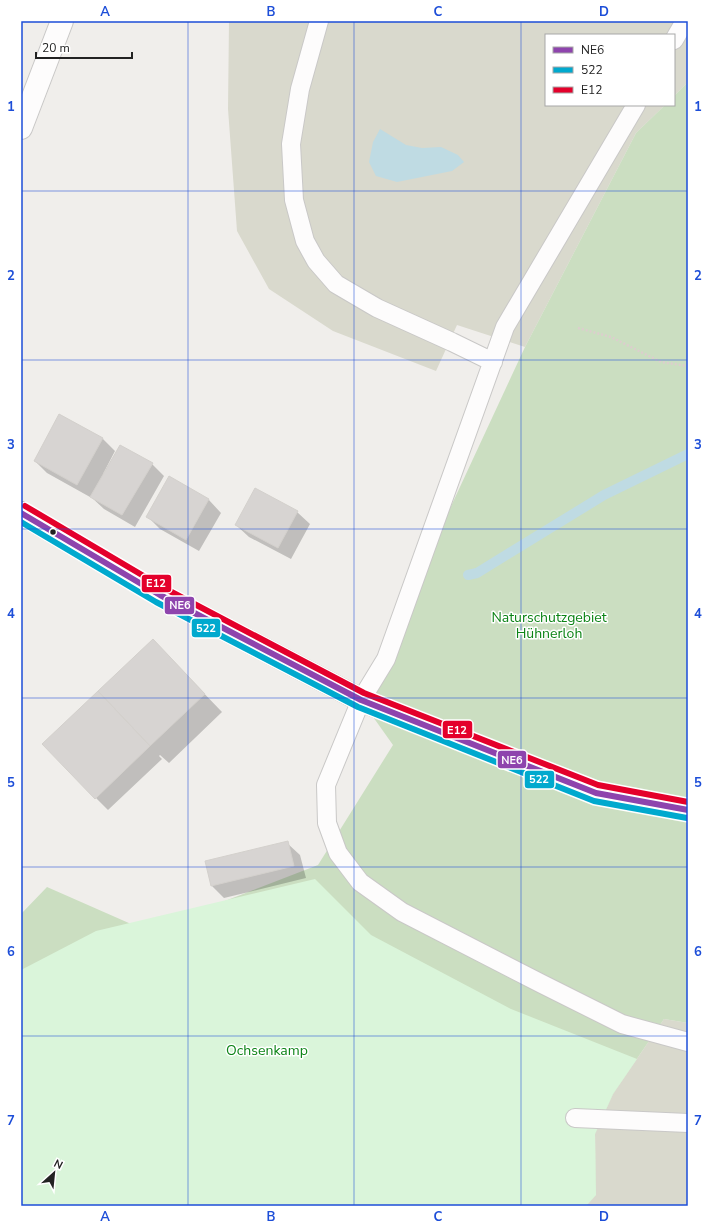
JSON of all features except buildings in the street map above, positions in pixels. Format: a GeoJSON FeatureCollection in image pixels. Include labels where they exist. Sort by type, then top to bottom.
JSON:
{"type":"FeatureCollection","features":[{"type":"Feature","properties":{"kind":"main road"},"geometry":{"type":"LineString","coordinates":[[21,513],[160,595],[361,700],[596,793],[688,810]]}},
{"type":"Feature","properties":{"kind":"street"},"geometry":{"type":"LineString","coordinates":[[21,128],[62,21]]}},
{"type":"Feature","properties":{"kind":"lane"},"geometry":{"type":"LineString","coordinates":[[319,21],[300,89],[291,144],[294,200],[306,241],[316,261],[336,284],[376,308],[493,362]]}},
{"type":"Feature","properties":{"kind":"lane"},"geometry":{"type":"LineString","coordinates":[[675,38],[685,21]]}},
{"type":"Feature","properties":{"kind":"lane"},"geometry":{"type":"LineString","coordinates":[[635,106],[505,327],[386,659],[361,700],[326,785],[328,823],[338,853],[360,882],[402,912],[622,1024],[688,1042]]}},
{"type":"Feature","properties":{"kind":"lane"},"geometry":{"type":"LineString","coordinates":[[575,1118],[688,1123]]}},
{"type":"Feature","properties":{"kind":"path"},"geometry":{"type":"LineString","coordinates":[[578,328],[611,337],[661,362],[688,366]]}},
{"type":"Feature","properties":{"kind":"shaded area"},"geometry":{"type":"Polygon","coordinates":[[[229,21],[688,21],[688,82],[675,95],[675,34],[545,34],[545,106],[664,106],[636,133],[525,347],[457,325],[436,371],[333,331],[269,289],[237,231],[228,109],[229,21]]]}},
{"type":"Feature","properties":{"kind":"shaded area"},"geometry":{"type":"Polygon","coordinates":[[[664,1019],[688,1023],[688,1206],[586,1206],[596,1195],[595,1134],[613,1094],[664,1019]]]}},
{"type":"Feature","properties":{"kind":"green space","name":"Naturschutzgebiet Hühnerloh"},"geometry":{"type":"Polygon","coordinates":[[[688,82],[688,1023],[664,1019],[613,1094],[595,1134],[596,1195],[586,1206],[21,1206],[21,914],[47,887],[147,931],[318,865],[393,745],[361,700],[525,347],[636,133],[664,106],[675,106],[675,95],[688,82]]]}},
{"type":"Feature","properties":{"kind":"green space","name":"Ochsenkamp"},"geometry":{"type":"Polygon","coordinates":[[[315,879],[371,935],[511,1009],[637,1059],[613,1094],[595,1134],[596,1195],[586,1206],[21,1206],[21,970],[96,931],[315,879]]]}},
{"type":"Feature","properties":{"kind":"water"},"geometry":{"type":"Polygon","coordinates":[[[380,129],[406,145],[422,148],[441,147],[458,155],[464,162],[452,171],[397,182],[376,176],[369,162],[373,142],[380,129]]]}},
{"type":"Feature","properties":{"kind":"waterway"},"geometry":{"type":"LineString","coordinates":[[468,575],[477,573],[604,495],[688,454]]}},
{"type":"Feature","properties":{"kind":"transit line","name":"E12"},"geometry":{"type":"LineString","coordinates":[[25,506],[164,588],[364,693],[598,785],[688,802]]}},
{"type":"Feature","properties":{"kind":"transit line","name":"NE6"},"geometry":{"type":"LineString","coordinates":[[21,513],[160,595],[361,700],[596,793],[688,810]]}},
{"type":"Feature","properties":{"kind":"transit line","name":"522"},"geometry":{"type":"LineString","coordinates":[[21,522],[156,602],[358,707],[594,801],[687,818]]}}]}
